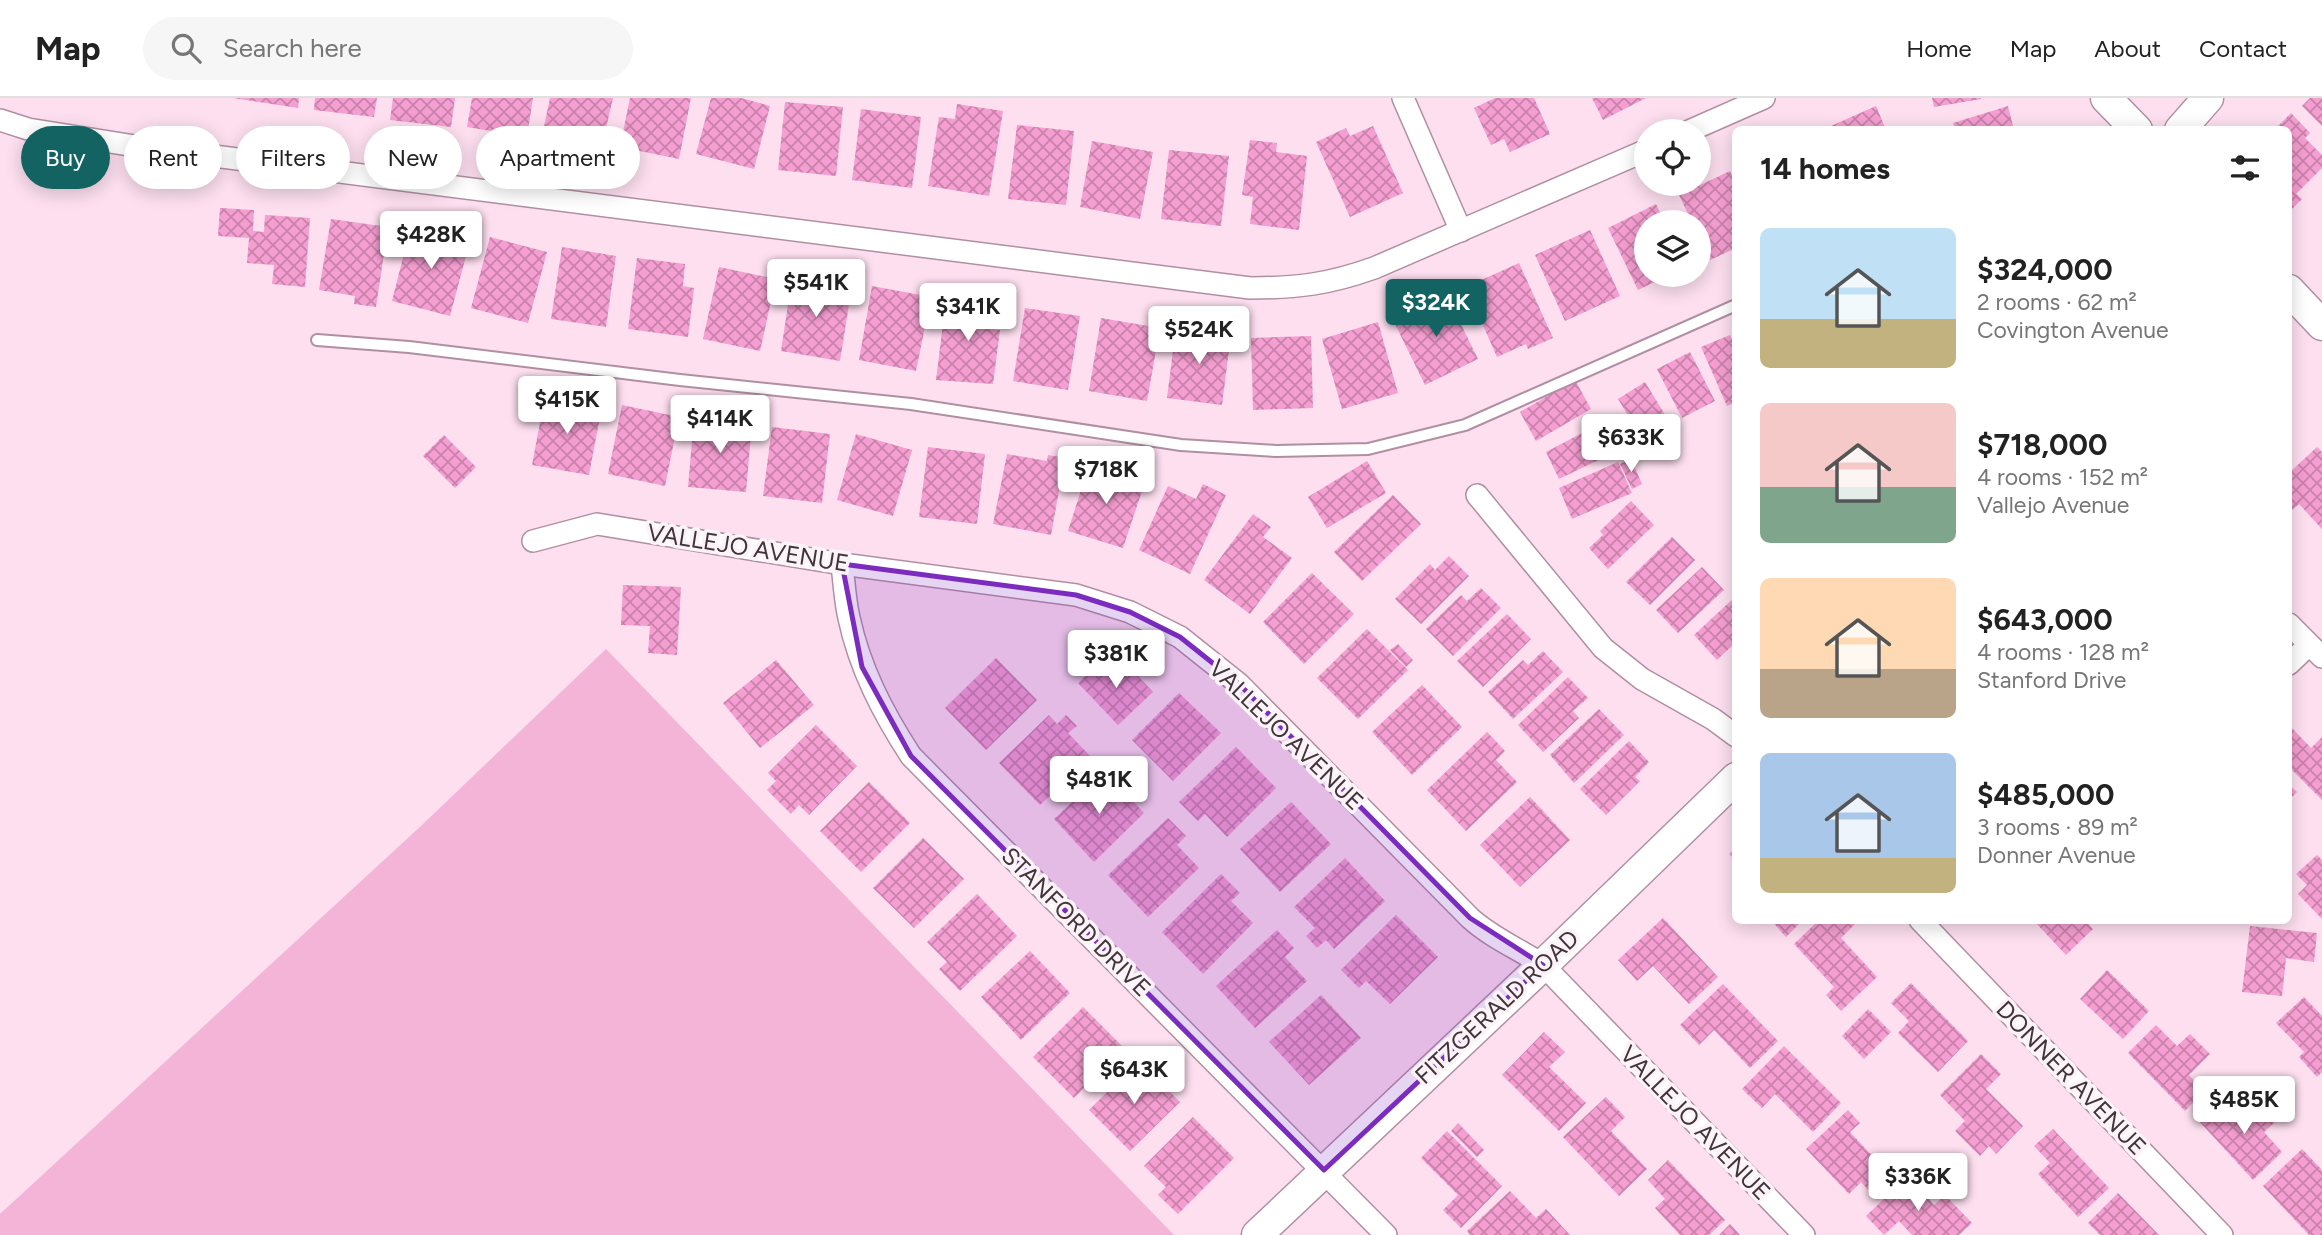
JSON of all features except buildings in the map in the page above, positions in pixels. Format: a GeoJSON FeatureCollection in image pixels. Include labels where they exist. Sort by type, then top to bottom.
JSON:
{"type":"FeatureCollection","features":[{"type":"Feature","properties":{"kind":"main road"},"geometry":{"type":"LineString","coordinates":[[2106,98],[2133,126]]}},
{"type":"Feature","properties":{"kind":"main road"},"geometry":{"type":"LineString","coordinates":[[2184,126],[2208,98]]}},
{"type":"Feature","properties":{"kind":"main road"},"geometry":{"type":"LineString","coordinates":[[2292,293],[2322,325]]}},
{"type":"Feature","properties":{"kind":"main road","name":"FITZGERALD ROAD"},"geometry":{"type":"LineString","coordinates":[[1257,1235],[1732,782]]}},
{"type":"Feature","properties":{"kind":"street"},"geometry":{"type":"LineString","coordinates":[[1403,98],[1461,231]]}},
{"type":"Feature","properties":{"kind":"street"},"geometry":{"type":"LineString","coordinates":[[1705,119],[1721,107],[1764,98]]}},
{"type":"Feature","properties":{"kind":"street"},"geometry":{"type":"LineString","coordinates":[[0,120],[28,129],[135,146],[1250,288],[1295,288],[1340,280],[1374,268],[1634,156]]}},
{"type":"Feature","properties":{"kind":"street"},"geometry":{"type":"LineString","coordinates":[[1477,495],[1603,648],[1642,679],[1713,719],[1732,733]]}},
{"type":"Feature","properties":{"kind":"street","name":"VALLEJO AVENUE"},"geometry":{"type":"LineString","coordinates":[[533,541],[597,524],[842,564],[1076,595],[1130,612],[1180,637],[1239,684],[1469,918],[1489,934],[1543,965],[1804,1235]]}},
{"type":"Feature","properties":{"kind":"street","name":"STANFORD DRIVE"},"geometry":{"type":"LineString","coordinates":[[842,564],[848,617],[862,667],[887,719],[911,756],[1386,1235]]}},
{"type":"Feature","properties":{"kind":"street"},"geometry":{"type":"LineString","coordinates":[[2292,627],[2316,651],[2292,663]]}},
{"type":"Feature","properties":{"kind":"street","name":"DONNER AVENUE"},"geometry":{"type":"LineString","coordinates":[[1924,924],[2222,1235]]}},
{"type":"Feature","properties":{"kind":"lane"},"geometry":{"type":"LineString","coordinates":[[317,340],[911,404],[1181,445],[1276,451],[1368,449],[1465,425],[1732,307]]}},
{"type":"Feature","properties":{"kind":"highlighted area"},"geometry":{"type":"Polygon","coordinates":[[[842,564],[1076,595],[1130,612],[1180,637],[1239,684],[1470,918],[1543,965],[1324,1170],[911,756],[862,667],[842,564]]]}},
{"type":"Feature","properties":{"kind":"shaded area"},"geometry":{"type":"Polygon","coordinates":[[[606,649],[1174,1235],[0,1235],[0,1214],[422,825],[606,649]]]}}]}
